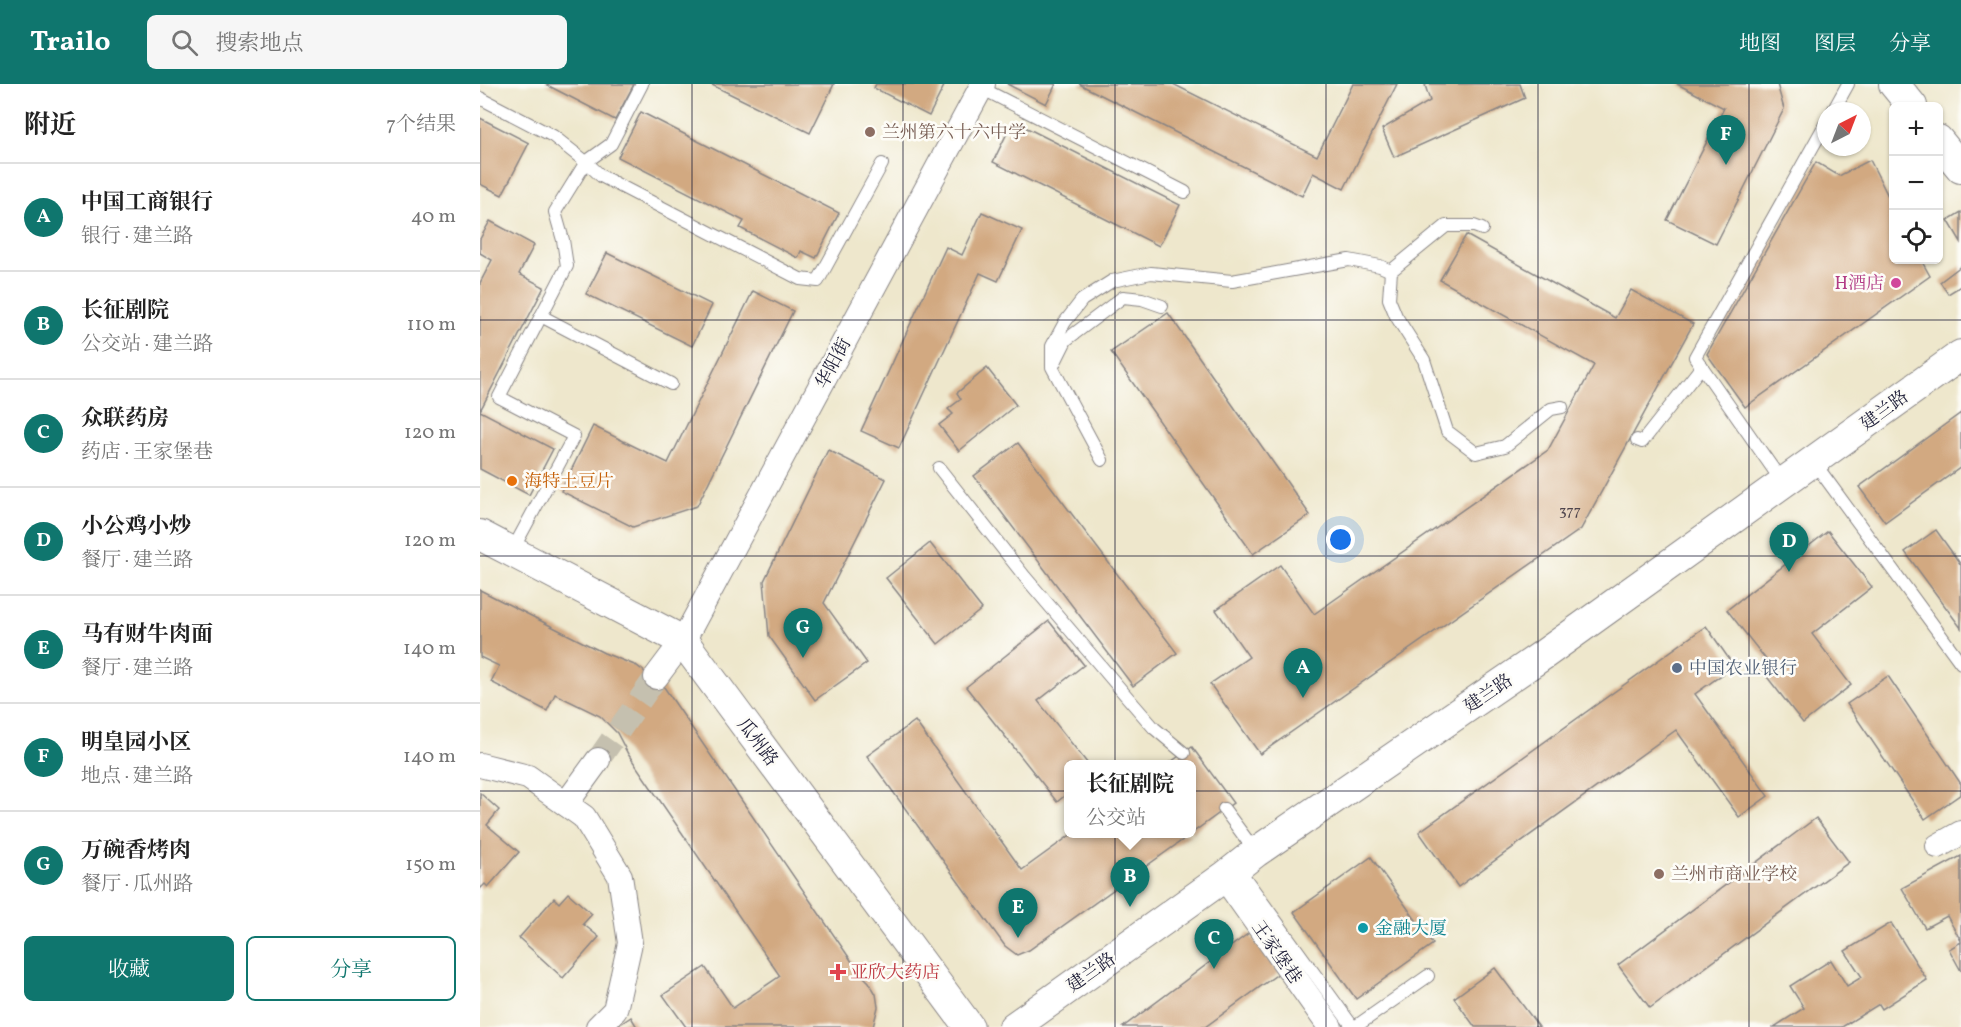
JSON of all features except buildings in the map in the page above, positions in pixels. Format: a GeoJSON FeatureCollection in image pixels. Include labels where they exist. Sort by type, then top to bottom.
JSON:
{"type":"FeatureCollection","features":[{"type":"Feature","properties":{"kind":"street"},"geometry":{"type":"LineString","coordinates":[[1894,84],[1909,102]]}},
{"type":"Feature","properties":{"kind":"street","name":"华阳街"},"geometry":{"type":"LineString","coordinates":[[656,677],[683,641],[982,86]]}},
{"type":"Feature","properties":{"kind":"street"},"geometry":{"type":"LineString","coordinates":[[1943,146],[1961,168]]}},
{"type":"Feature","properties":{"kind":"street","name":"建兰路"},"geometry":{"type":"LineString","coordinates":[[1014,1027],[1239,866],[1543,655],[1961,355]]}},
{"type":"Feature","properties":{"kind":"street","name":"瓜州路"},"geometry":{"type":"LineString","coordinates":[[480,535],[683,641],[969,1027]]}},
{"type":"Feature","properties":{"kind":"street"},"geometry":{"type":"LineString","coordinates":[[566,804],[598,760]]}},
{"type":"Feature","properties":{"kind":"street"},"geometry":{"type":"LineString","coordinates":[[480,765],[528,777],[584,817],[620,876],[630,943],[615,1010],[598,1027]]}},
{"type":"Feature","properties":{"kind":"street"},"geometry":{"type":"LineString","coordinates":[[1938,846],[1961,833]]}},
{"type":"Feature","properties":{"kind":"street","name":"王家堡巷"},"geometry":{"type":"LineString","coordinates":[[1239,866],[1330,1027]]}},
{"type":"Feature","properties":{"kind":"lane"},"geometry":{"type":"LineString","coordinates":[[512,552],[574,436],[499,397],[567,266],[555,212],[586,162],[611,144],[642,84]]}},
{"type":"Feature","properties":{"kind":"lane"},"geometry":{"type":"LineString","coordinates":[[1838,102],[1848,84]]}},
{"type":"Feature","properties":{"kind":"lane"},"geometry":{"type":"LineString","coordinates":[[982,86],[1185,192]]}},
{"type":"Feature","properties":{"kind":"lane"},"geometry":{"type":"LineString","coordinates":[[480,98],[553,136],[601,176],[800,279],[818,281],[882,164]]}},
{"type":"Feature","properties":{"kind":"lane"},"geometry":{"type":"LineString","coordinates":[[1783,483],[1695,357],[1817,139]]}},
{"type":"Feature","properties":{"kind":"lane"},"geometry":{"type":"LineString","coordinates":[[1482,229],[1474,226],[1446,226],[1390,271],[1389,299],[1396,316],[1424,360],[1447,430],[1476,453],[1505,447],[1551,409],[1562,407]]}},
{"type":"Feature","properties":{"kind":"lane"},"geometry":{"type":"LineString","coordinates":[[1102,460],[1053,367],[1052,346],[1065,322],[1082,300],[1112,281],[1151,273],[1232,281],[1349,260],[1380,266],[1390,271]]}},
{"type":"Feature","properties":{"kind":"lane"},"geometry":{"type":"LineString","coordinates":[[1053,367],[1066,340],[1123,297],[1142,299],[1162,306]]}},
{"type":"Feature","properties":{"kind":"lane"},"geometry":{"type":"LineString","coordinates":[[541,316],[671,384]]}},
{"type":"Feature","properties":{"kind":"lane"},"geometry":{"type":"LineString","coordinates":[[1637,440],[1642,442],[1702,366]]}},
{"type":"Feature","properties":{"kind":"lane"},"geometry":{"type":"LineString","coordinates":[[1813,461],[1961,663]]}},
{"type":"Feature","properties":{"kind":"lane"},"geometry":{"type":"LineString","coordinates":[[939,468],[1025,577],[1128,698],[1154,728],[1184,753]]}},
{"type":"Feature","properties":{"kind":"lane"},"geometry":{"type":"LineString","coordinates":[[1224,809],[1239,866],[1354,1027],[1428,976]]}},
{"type":"Feature","properties":{"kind":"tunnel"},"geometry":{"type":"LineString","coordinates":[[598,760],[656,677]]}},
{"type":"Feature","properties":{"kind":"place","name":"兰州第六十六中学"},"geometry":{"type":"Point","coordinates":[870,132]}},
{"type":"Feature","properties":{"kind":"place","name":"明皇园小区"},"geometry":{"type":"Point","coordinates":[1726,165]}},
{"type":"Feature","properties":{"kind":"place","name":"H酒店"},"geometry":{"type":"Point","coordinates":[1896,283]}},
{"type":"Feature","properties":{"kind":"place","name":"海特土豆片"},"geometry":{"type":"Point","coordinates":[512,481]}},
{"type":"Feature","properties":{"kind":"place","name":"小公鸡小炒"},"geometry":{"type":"Point","coordinates":[1789,572]}},
{"type":"Feature","properties":{"kind":"place","name":"万碗香烤肉"},"geometry":{"type":"Point","coordinates":[803,658]}},
{"type":"Feature","properties":{"kind":"place","name":"中国农业银行"},"geometry":{"type":"Point","coordinates":[1677,668]}},
{"type":"Feature","properties":{"kind":"place","name":"中国工商银行"},"geometry":{"type":"Point","coordinates":[1303,698]}},
{"type":"Feature","properties":{"kind":"place","name":"兰州市商业学校"},"geometry":{"type":"Point","coordinates":[1659,874]}},
{"type":"Feature","properties":{"kind":"place","name":"长征剧院"},"geometry":{"type":"Point","coordinates":[1130,907]}},
{"type":"Feature","properties":{"kind":"place","name":"金融大厦"},"geometry":{"type":"Point","coordinates":[1363,928]}},
{"type":"Feature","properties":{"kind":"place","name":"马有财牛肉面"},"geometry":{"type":"Point","coordinates":[1018,938]}},
{"type":"Feature","properties":{"kind":"place","name":"众联药房"},"geometry":{"type":"Point","coordinates":[1214,969]}},
{"type":"Feature","properties":{"kind":"place","name":"亚欣大药店"},"geometry":{"type":"Point","coordinates":[838,972]}}]}
